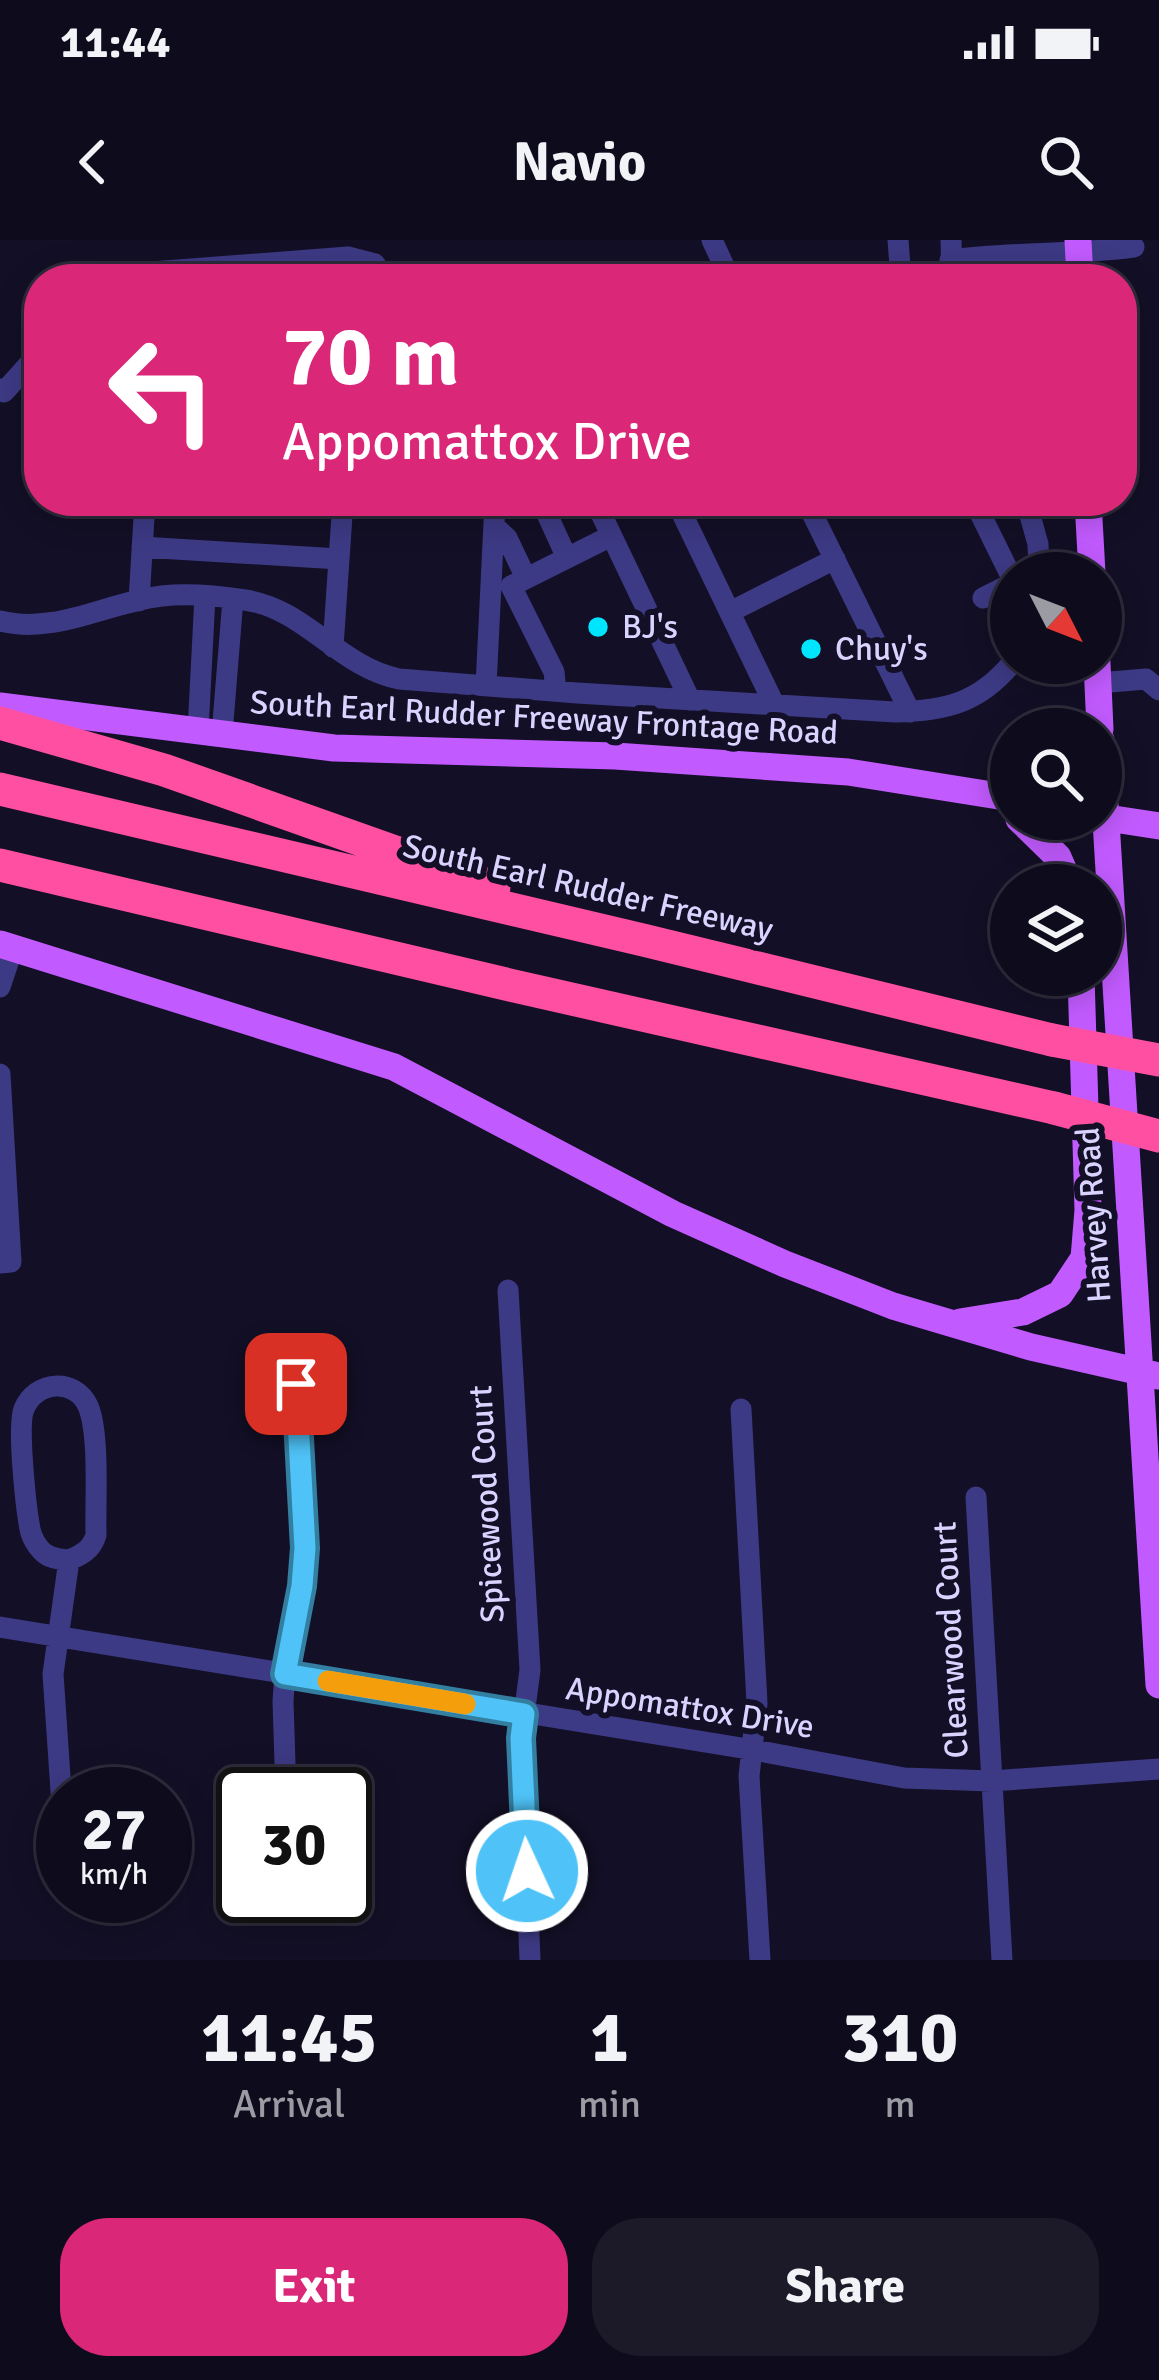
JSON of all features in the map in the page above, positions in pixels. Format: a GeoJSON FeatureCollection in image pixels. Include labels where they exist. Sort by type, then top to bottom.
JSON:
{"type":"FeatureCollection","features":[{"type":"Feature","properties":{"kind":"highway"},"geometry":{"type":"LineString","coordinates":[[0,723],[164,770],[643,940]]}},
{"type":"Feature","properties":{"kind":"highway","name":"South Earl Rudder Freeway"},"geometry":{"type":"LineString","coordinates":[[0,789],[1052,1040],[1159,1060]]}},
{"type":"Feature","properties":{"kind":"highway"},"geometry":{"type":"LineString","coordinates":[[0,868],[1054,1108],[1159,1136]]}},
{"type":"Feature","properties":{"kind":"main road"},"geometry":{"type":"LineString","coordinates":[[1089,516],[1091,552]]}},
{"type":"Feature","properties":{"kind":"main road","name":"South Earl Rudder Freeway Frontage Road"},"geometry":{"type":"LineString","coordinates":[[0,706],[334,748],[615,756],[848,772],[990,798]]}},
{"type":"Feature","properties":{"kind":"main road"},"geometry":{"type":"LineString","coordinates":[[1122,820],[1159,826]]}},
{"type":"Feature","properties":{"kind":"main road"},"geometry":{"type":"LineString","coordinates":[[1041,840],[1061,864]]}},
{"type":"Feature","properties":{"kind":"main road","name":"Harvey Road"},"geometry":{"type":"LineString","coordinates":[[1105,840],[1149,1375],[1159,1684]]}},
{"type":"Feature","properties":{"kind":"main road"},"geometry":{"type":"LineString","coordinates":[[6,946],[394,1067],[673,1214],[850,1289],[1031,1347],[1149,1375]]}},
{"type":"Feature","properties":{"kind":"main road"},"geometry":{"type":"LineString","coordinates":[[950,1323],[1023,1312],[1060,1294],[1084,1258],[1088,1210],[1082,996]]}},
{"type":"Feature","properties":{"kind":"street"},"geometry":{"type":"LineString","coordinates":[[954,255],[985,256],[1021,246],[1079,258],[1134,248]]}},
{"type":"Feature","properties":{"kind":"street"},"geometry":{"type":"LineString","coordinates":[[275,264],[348,257],[353,264]]}},
{"type":"Feature","properties":{"kind":"street"},"geometry":{"type":"LineString","coordinates":[[1,393],[24,369]]}},
{"type":"Feature","properties":{"kind":"street"},"geometry":{"type":"LineString","coordinates":[[139,601],[144,516]]}},
{"type":"Feature","properties":{"kind":"street"},"geometry":{"type":"LineString","coordinates":[[333,647],[342,516]]}},
{"type":"Feature","properties":{"kind":"street"},"geometry":{"type":"LineString","coordinates":[[495,516],[509,585],[554,672],[556,692]]}},
{"type":"Feature","properties":{"kind":"street"},"geometry":{"type":"LineString","coordinates":[[548,516],[567,558]]}},
{"type":"Feature","properties":{"kind":"street"},"geometry":{"type":"LineString","coordinates":[[602,516],[690,700]]}},
{"type":"Feature","properties":{"kind":"street"},"geometry":{"type":"LineString","coordinates":[[683,516],[774,704]]}},
{"type":"Feature","properties":{"kind":"street"},"geometry":{"type":"LineString","coordinates":[[814,516],[910,712]]}},
{"type":"Feature","properties":{"kind":"street"},"geometry":{"type":"LineString","coordinates":[[981,516],[998,552]]}},
{"type":"Feature","properties":{"kind":"street"},"geometry":{"type":"LineString","coordinates":[[1030,516],[1038,552]]}},
{"type":"Feature","properties":{"kind":"street"},"geometry":{"type":"LineString","coordinates":[[486,686],[509,585],[506,538],[494,526]]}},
{"type":"Feature","properties":{"kind":"street"},"geometry":{"type":"LineString","coordinates":[[509,585],[611,536]]}},
{"type":"Feature","properties":{"kind":"street"},"geometry":{"type":"LineString","coordinates":[[142,547],[339,559]]}},
{"type":"Feature","properties":{"kind":"street"},"geometry":{"type":"LineString","coordinates":[[730,612],[835,559]]}},
{"type":"Feature","properties":{"kind":"street"},"geometry":{"type":"LineString","coordinates":[[982,598],[990,593]]}},
{"type":"Feature","properties":{"kind":"street"},"geometry":{"type":"LineString","coordinates":[[0,621],[16,626],[40,624],[162,596],[205,596],[278,609],[375,674],[398,679],[910,712],[955,706],[990,683]]}},
{"type":"Feature","properties":{"kind":"street"},"geometry":{"type":"LineString","coordinates":[[205,596],[210,732]]}},
{"type":"Feature","properties":{"kind":"street"},"geometry":{"type":"LineString","coordinates":[[210,732],[233,599]]}},
{"type":"Feature","properties":{"kind":"street"},"geometry":{"type":"LineString","coordinates":[[1122,676],[1146,679],[1159,690]]}},
{"type":"Feature","properties":{"kind":"street"},"geometry":{"type":"LineString","coordinates":[[0,987],[6,946]]}},
{"type":"Feature","properties":{"kind":"street"},"geometry":{"type":"LineString","coordinates":[[0,1074],[11,1262],[0,1263]]}},
{"type":"Feature","properties":{"kind":"street","name":"Spicewood Court"},"geometry":{"type":"LineString","coordinates":[[508,1290],[530,1670],[521,1738],[530,1960]]}},
{"type":"Feature","properties":{"kind":"street"},"geometry":{"type":"LineString","coordinates":[[285,1767],[285,1674],[305,1548],[296,1384]]}},
{"type":"Feature","properties":{"kind":"street"},"geometry":{"type":"LineString","coordinates":[[51,1386],[67,1386],[79,1394],[93,1425],[96,1535],[94,1544],[69,1560],[42,1552],[30,1534],[21,1418],[32,1396],[51,1386]]}},
{"type":"Feature","properties":{"kind":"street"},"geometry":{"type":"LineString","coordinates":[[741,1408],[757,1703],[749,1776],[760,1960]]}},
{"type":"Feature","properties":{"kind":"street","name":"Clearwood Court"},"geometry":{"type":"LineString","coordinates":[[976,1497],[1002,1960]]}},
{"type":"Feature","properties":{"kind":"street"},"geometry":{"type":"LineString","coordinates":[[59,1767],[53,1674],[69,1560]]}},
{"type":"Feature","properties":{"kind":"street","name":"Appomattox Drive"},"geometry":{"type":"LineString","coordinates":[[0,1627],[904,1778],[992,1780],[1159,1769]]}},
{"type":"Feature","properties":{"kind":"slow traffic"},"geometry":{"type":"LineString","coordinates":[[328,1681],[465,1704]]}},
{"type":"Feature","properties":{"kind":"place","name":"BJ's"},"geometry":{"type":"Point","coordinates":[598,627]}},
{"type":"Feature","properties":{"kind":"place","name":"Chuy's"},"geometry":{"type":"Point","coordinates":[811,649]}},
{"type":"Feature","properties":{"kind":"route"},"geometry":{"type":"LineString","coordinates":[[296,1384],[305,1548],[285,1674],[524,1714],[527,1871]]}}]}
